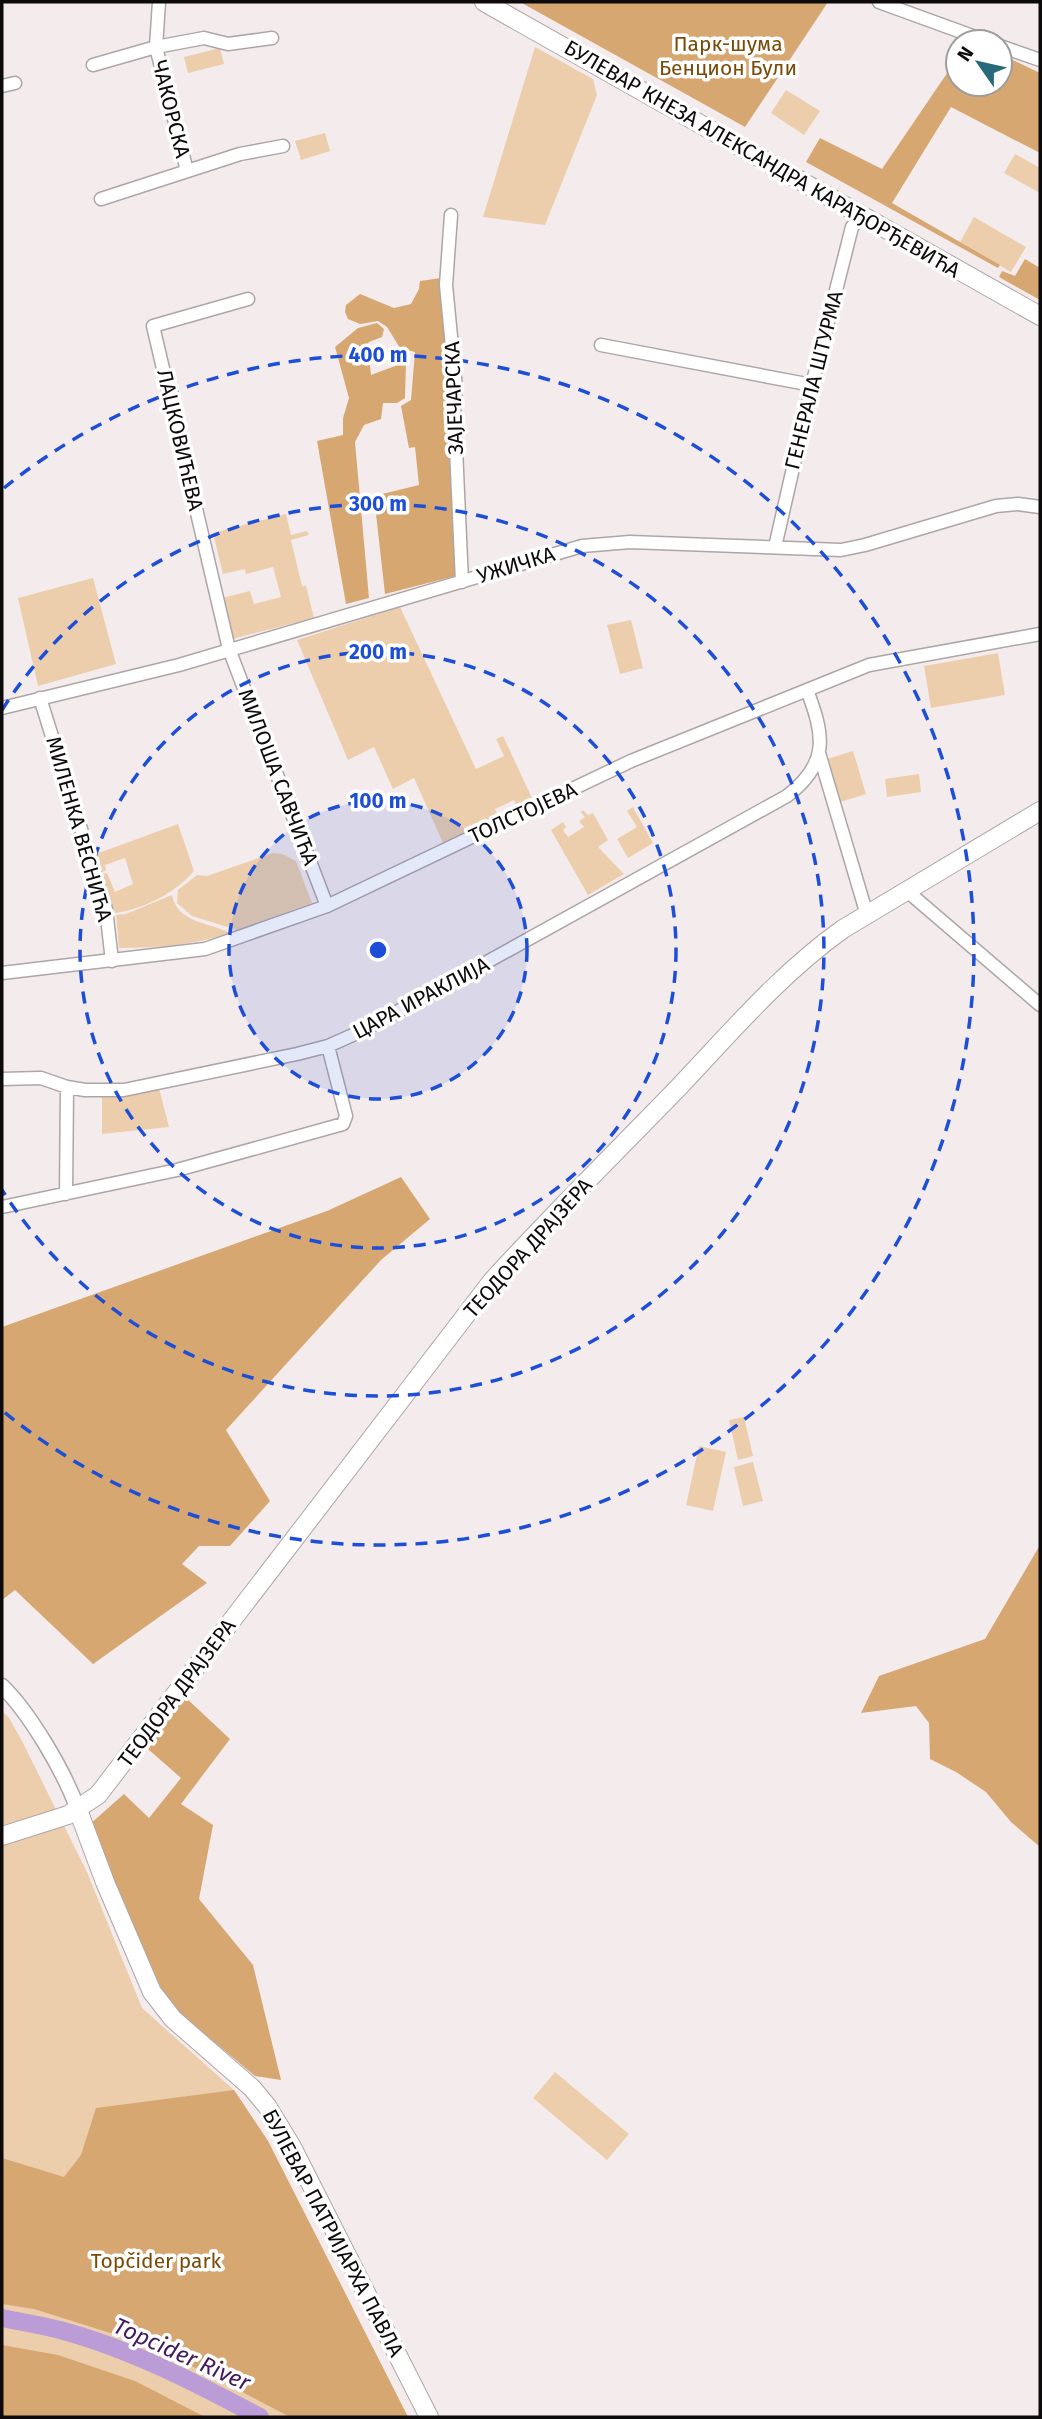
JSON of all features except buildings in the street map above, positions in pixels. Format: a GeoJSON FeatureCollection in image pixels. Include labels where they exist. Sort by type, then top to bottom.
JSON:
{"type":"FeatureCollection","features":[{"type":"Feature","properties":{"kind":"main road","name":"БУЛЕВАР КНЕЗА АЛЕКСАНДРА КАРАЂОРЂЕВИЋА"},"geometry":{"type":"LineString","coordinates":[[484,2],[1040,316]]}},
{"type":"Feature","properties":{"kind":"main road","name":"ТЕОДОРА ДРАЈЗЕРА"},"geometry":{"type":"LineString","coordinates":[[2,1836],[44,1824],[78,1810],[108,1784],[492,1281],[758,1003],[827,940],[1040,811]]}},
{"type":"Feature","properties":{"kind":"main road","name":"БУЛЕВАР ПАТРИЈАРХА ПАВЛА"},"geometry":{"type":"LineString","coordinates":[[78,1810],[105,1882],[152,1992],[173,2019],[242,2078],[267,2106],[292,2147],[429,2417]]}},
{"type":"Feature","properties":{"kind":"street","name":"ЧАКОРСКА"},"geometry":{"type":"LineString","coordinates":[[159,2],[156,47],[187,171]]}},
{"type":"Feature","properties":{"kind":"street"},"geometry":{"type":"LineString","coordinates":[[879,2],[950,28]]}},
{"type":"Feature","properties":{"kind":"street","name":"ЧАКОРСКА"},"geometry":{"type":"LineString","coordinates":[[93,65],[156,47],[204,38],[228,44],[272,38]]}},
{"type":"Feature","properties":{"kind":"street"},"geometry":{"type":"LineString","coordinates":[[1014,51],[1040,60]]}},
{"type":"Feature","properties":{"kind":"street","name":"ЧАКОРСКА"},"geometry":{"type":"LineString","coordinates":[[101,199],[240,154],[283,146]]}},
{"type":"Feature","properties":{"kind":"street","name":"ЗАЈЕЧАРСКА"},"geometry":{"type":"LineString","coordinates":[[451,215],[446,285],[456,388],[454,404],[462,582]]}},
{"type":"Feature","properties":{"kind":"street","name":"ГЕНЕРАЛА ШТУРМА"},"geometry":{"type":"LineString","coordinates":[[775,547],[852,227],[861,216]]}},
{"type":"Feature","properties":{"kind":"street","name":"ЛАЦКОВИЋЕВА"},"geometry":{"type":"LineString","coordinates":[[229,649],[153,326],[248,299]]}},
{"type":"Feature","properties":{"kind":"street"},"geometry":{"type":"LineString","coordinates":[[601,345],[812,385]]}},
{"type":"Feature","properties":{"kind":"street","name":"УЖИЧКА"},"geometry":{"type":"LineString","coordinates":[[3,703],[40,698],[179,665],[538,557],[595,544],[630,542],[828,551],[853,548],[996,506],[1018,504],[1040,507]]}},
{"type":"Feature","properties":{"kind":"street","name":"ТОЛСТОЈЕВА"},"geometry":{"type":"LineString","coordinates":[[2,973],[205,949],[327,906],[631,761],[869,665],[1040,634]]}},
{"type":"Feature","properties":{"kind":"street","name":"МИЛОША САВЧИЋА"},"geometry":{"type":"LineString","coordinates":[[229,649],[327,906]]}},
{"type":"Feature","properties":{"kind":"street"},"geometry":{"type":"LineString","coordinates":[[807,690],[819,722],[819,752],[867,915]]}},
{"type":"Feature","properties":{"kind":"street","name":"МИЛЕНКА ВЕСНИЋА"},"geometry":{"type":"LineString","coordinates":[[40,698],[106,909],[112,961]]}},
{"type":"Feature","properties":{"kind":"street","name":"ЦАРА ИРАКЛИЈА"},"geometry":{"type":"LineString","coordinates":[[2,1207],[177,1170],[343,1124],[346,1116],[328,1046],[365,1030],[787,796],[809,774],[819,752]]}},
{"type":"Feature","properties":{"kind":"street"},"geometry":{"type":"LineString","coordinates":[[906,891],[1040,1005]]}},
{"type":"Feature","properties":{"kind":"street"},"geometry":{"type":"LineString","coordinates":[[2,1079],[41,1077],[67,1087],[102,1091],[124,1090],[328,1046]]}},
{"type":"Feature","properties":{"kind":"street"},"geometry":{"type":"LineString","coordinates":[[66,1194],[67,1087]]}},
{"type":"Feature","properties":{"kind":"street"},"geometry":{"type":"LineString","coordinates":[[2,1686],[22,1710],[62,1776],[78,1810]]}},
{"type":"Feature","properties":{"kind":"green space","name":"Парк-шума Бенцион Були"},"geometry":{"type":"Polygon","coordinates":[[[520,2],[828,2],[745,127],[520,2]]]}},
{"type":"Feature","properties":{"kind":"green space"},"geometry":{"type":"Polygon","coordinates":[[[535,47],[593,79],[597,95],[545,225],[483,217],[535,47]]]}},
{"type":"Feature","properties":{"kind":"green space"},"geometry":{"type":"Polygon","coordinates":[[[220,48],[224,64],[188,73],[184,57],[220,48]]]}},
{"type":"Feature","properties":{"kind":"green space","name":"Парк-шума Бенцион Були"},"geometry":{"type":"Polygon","coordinates":[[[1014,61],[1040,73],[1040,153],[951,107],[892,203],[1000,265],[998,268],[806,162],[820,138],[882,169],[944,78],[944,98],[1014,98],[1014,61]]]}},
{"type":"Feature","properties":{"kind":"green space"},"geometry":{"type":"Polygon","coordinates":[[[786,90],[820,111],[804,135],[771,113],[786,90]]]}},
{"type":"Feature","properties":{"kind":"green space"},"geometry":{"type":"Polygon","coordinates":[[[325,133],[330,151],[301,160],[295,141],[325,133]]]}},
{"type":"Feature","properties":{"kind":"green space"},"geometry":{"type":"Polygon","coordinates":[[[1015,154],[1040,168],[1040,193],[1004,173],[1015,154]]]}},
{"type":"Feature","properties":{"kind":"green space"},"geometry":{"type":"Polygon","coordinates":[[[974,217],[1026,247],[1011,272],[960,242],[974,217]]]}},
{"type":"Feature","properties":{"kind":"green space"},"geometry":{"type":"Polygon","coordinates":[[[1025,259],[1040,268],[1040,300],[999,277],[1002,271],[1015,276],[1025,259]]]}},
{"type":"Feature","properties":{"kind":"green space"},"geometry":{"type":"Polygon","coordinates":[[[441,278],[459,575],[385,594],[374,496],[419,485],[415,447],[409,448],[401,406],[411,400],[415,352],[400,348],[387,327],[378,321],[360,324],[348,319],[346,305],[360,294],[394,308],[411,304],[420,281],[441,278]]]}},
{"type":"Feature","properties":{"kind":"green space"},"geometry":{"type":"Polygon","coordinates":[[[377,323],[384,329],[382,337],[369,342],[361,351],[369,357],[371,375],[406,362],[405,398],[397,403],[383,403],[381,419],[364,425],[355,442],[369,598],[346,604],[317,441],[343,435],[343,418],[349,398],[335,347],[358,328],[377,323]]]}},
{"type":"Feature","properties":{"kind":"green space"},"geometry":{"type":"Polygon","coordinates":[[[286,514],[291,535],[307,531],[309,535],[291,540],[302,586],[306,586],[314,618],[232,639],[222,598],[250,591],[254,604],[281,597],[273,567],[246,574],[245,569],[223,574],[213,533],[286,514]]]}},
{"type":"Feature","properties":{"kind":"green space"},"geometry":{"type":"Polygon","coordinates":[[[93,578],[116,664],[38,686],[18,598],[93,578]]]}},
{"type":"Feature","properties":{"kind":"green space"},"geometry":{"type":"Polygon","coordinates":[[[400,607],[476,769],[504,756],[496,739],[503,736],[532,798],[516,805],[514,800],[495,809],[499,818],[444,845],[414,778],[393,789],[374,747],[348,760],[297,640],[400,607]]]}},
{"type":"Feature","properties":{"kind":"green space"},"geometry":{"type":"Polygon","coordinates":[[[631,620],[643,668],[620,674],[607,625],[631,620]]]}},
{"type":"Feature","properties":{"kind":"green space"},"geometry":{"type":"Polygon","coordinates":[[[998,653],[1005,695],[931,708],[924,666],[998,653]]]}},
{"type":"Feature","properties":{"kind":"green space"},"geometry":{"type":"Polygon","coordinates":[[[853,751],[866,794],[840,802],[827,759],[853,751]]]}},
{"type":"Feature","properties":{"kind":"green space"},"geometry":{"type":"Polygon","coordinates":[[[919,774],[921,792],[887,797],[885,779],[919,774]]]}},
{"type":"Feature","properties":{"kind":"green space"},"geometry":{"type":"Polygon","coordinates":[[[633,807],[653,843],[628,858],[617,839],[637,827],[627,811],[633,807]]]}},
{"type":"Feature","properties":{"kind":"green space"},"geometry":{"type":"Polygon","coordinates":[[[583,810],[588,815],[593,813],[608,840],[598,847],[624,874],[588,895],[551,830],[563,822],[566,827],[563,830],[568,837],[584,827],[579,821],[585,817],[581,812],[583,810]]]}},
{"type":"Feature","properties":{"kind":"green space"},"geometry":{"type":"Polygon","coordinates":[[[178,824],[194,871],[158,899],[115,913],[102,874],[107,873],[115,892],[133,884],[125,858],[105,865],[106,870],[102,872],[96,854],[178,824]]]}},
{"type":"Feature","properties":{"kind":"green space"},"geometry":{"type":"Polygon","coordinates":[[[273,853],[296,861],[312,903],[237,930],[192,916],[177,903],[178,890],[197,875],[207,876],[273,853]]]}},
{"type":"Feature","properties":{"kind":"green space"},"geometry":{"type":"Polygon","coordinates":[[[172,895],[175,905],[188,917],[230,933],[175,945],[119,948],[116,915],[126,914],[172,895]]]}},
{"type":"Feature","properties":{"kind":"green space"},"geometry":{"type":"Polygon","coordinates":[[[159,1088],[169,1127],[102,1134],[102,1094],[159,1088]]]}},
{"type":"Feature","properties":{"kind":"green space"},"geometry":{"type":"Polygon","coordinates":[[[401,1177],[430,1219],[381,1260],[226,1430],[270,1501],[230,1546],[199,1546],[182,1564],[207,1583],[93,1664],[15,1590],[2,1600],[2,1327],[327,1211],[401,1177]]]}},
{"type":"Feature","properties":{"kind":"green space"},"geometry":{"type":"Polygon","coordinates":[[[744,1417],[753,1456],[738,1460],[729,1420],[744,1417]]]}},
{"type":"Feature","properties":{"kind":"green space"},"geometry":{"type":"Polygon","coordinates":[[[699,1446],[726,1452],[713,1511],[686,1505],[699,1446]]]}},
{"type":"Feature","properties":{"kind":"green space"},"geometry":{"type":"Polygon","coordinates":[[[753,1462],[763,1501],[743,1506],[734,1467],[753,1462]]]}},
{"type":"Feature","properties":{"kind":"green space"},"geometry":{"type":"Polygon","coordinates":[[[1040,1545],[1040,1847],[1011,1822],[986,1792],[930,1759],[929,1723],[916,1706],[861,1713],[879,1676],[985,1639],[1040,1545]]]}},
{"type":"Feature","properties":{"kind":"green space"},"geometry":{"type":"Polygon","coordinates":[[[185,1697],[230,1739],[181,1804],[213,1825],[199,1899],[253,1965],[281,2080],[255,2076],[182,2015],[161,1988],[100,1859],[89,1825],[124,1794],[149,1818],[181,1778],[148,1749],[185,1697]]]}},
{"type":"Feature","properties":{"kind":"green space","name":"Topčider park"},"geometry":{"type":"Polygon","coordinates":[[[2,1711],[22,1741],[87,1872],[142,2008],[234,2090],[268,2141],[408,2417],[2,2417],[2,1711]]]}},
{"type":"Feature","properties":{"kind":"green space"},"geometry":{"type":"Polygon","coordinates":[[[555,2072],[629,2134],[607,2160],[533,2098],[555,2072]]]}},
{"type":"Feature","properties":{"kind":"green space"},"geometry":{"type":"Polygon","coordinates":[[[234,2090],[268,2141],[408,2417],[290,2417],[142,2343],[34,2309],[2,2304],[2,2158],[64,2177],[81,2155],[96,2108],[234,2090]]]}},
{"type":"Feature","properties":{"kind":"green space"},"geometry":{"type":"Polygon","coordinates":[[[2,2345],[58,2355],[135,2381],[205,2417],[2,2417],[2,2345]]]}},
{"type":"Feature","properties":{"kind":"waterway","name":"Topcider River"},"geometry":{"type":"LineString","coordinates":[[2,2318],[60,2330],[112,2347],[187,2380],[260,2417]]}}]}
